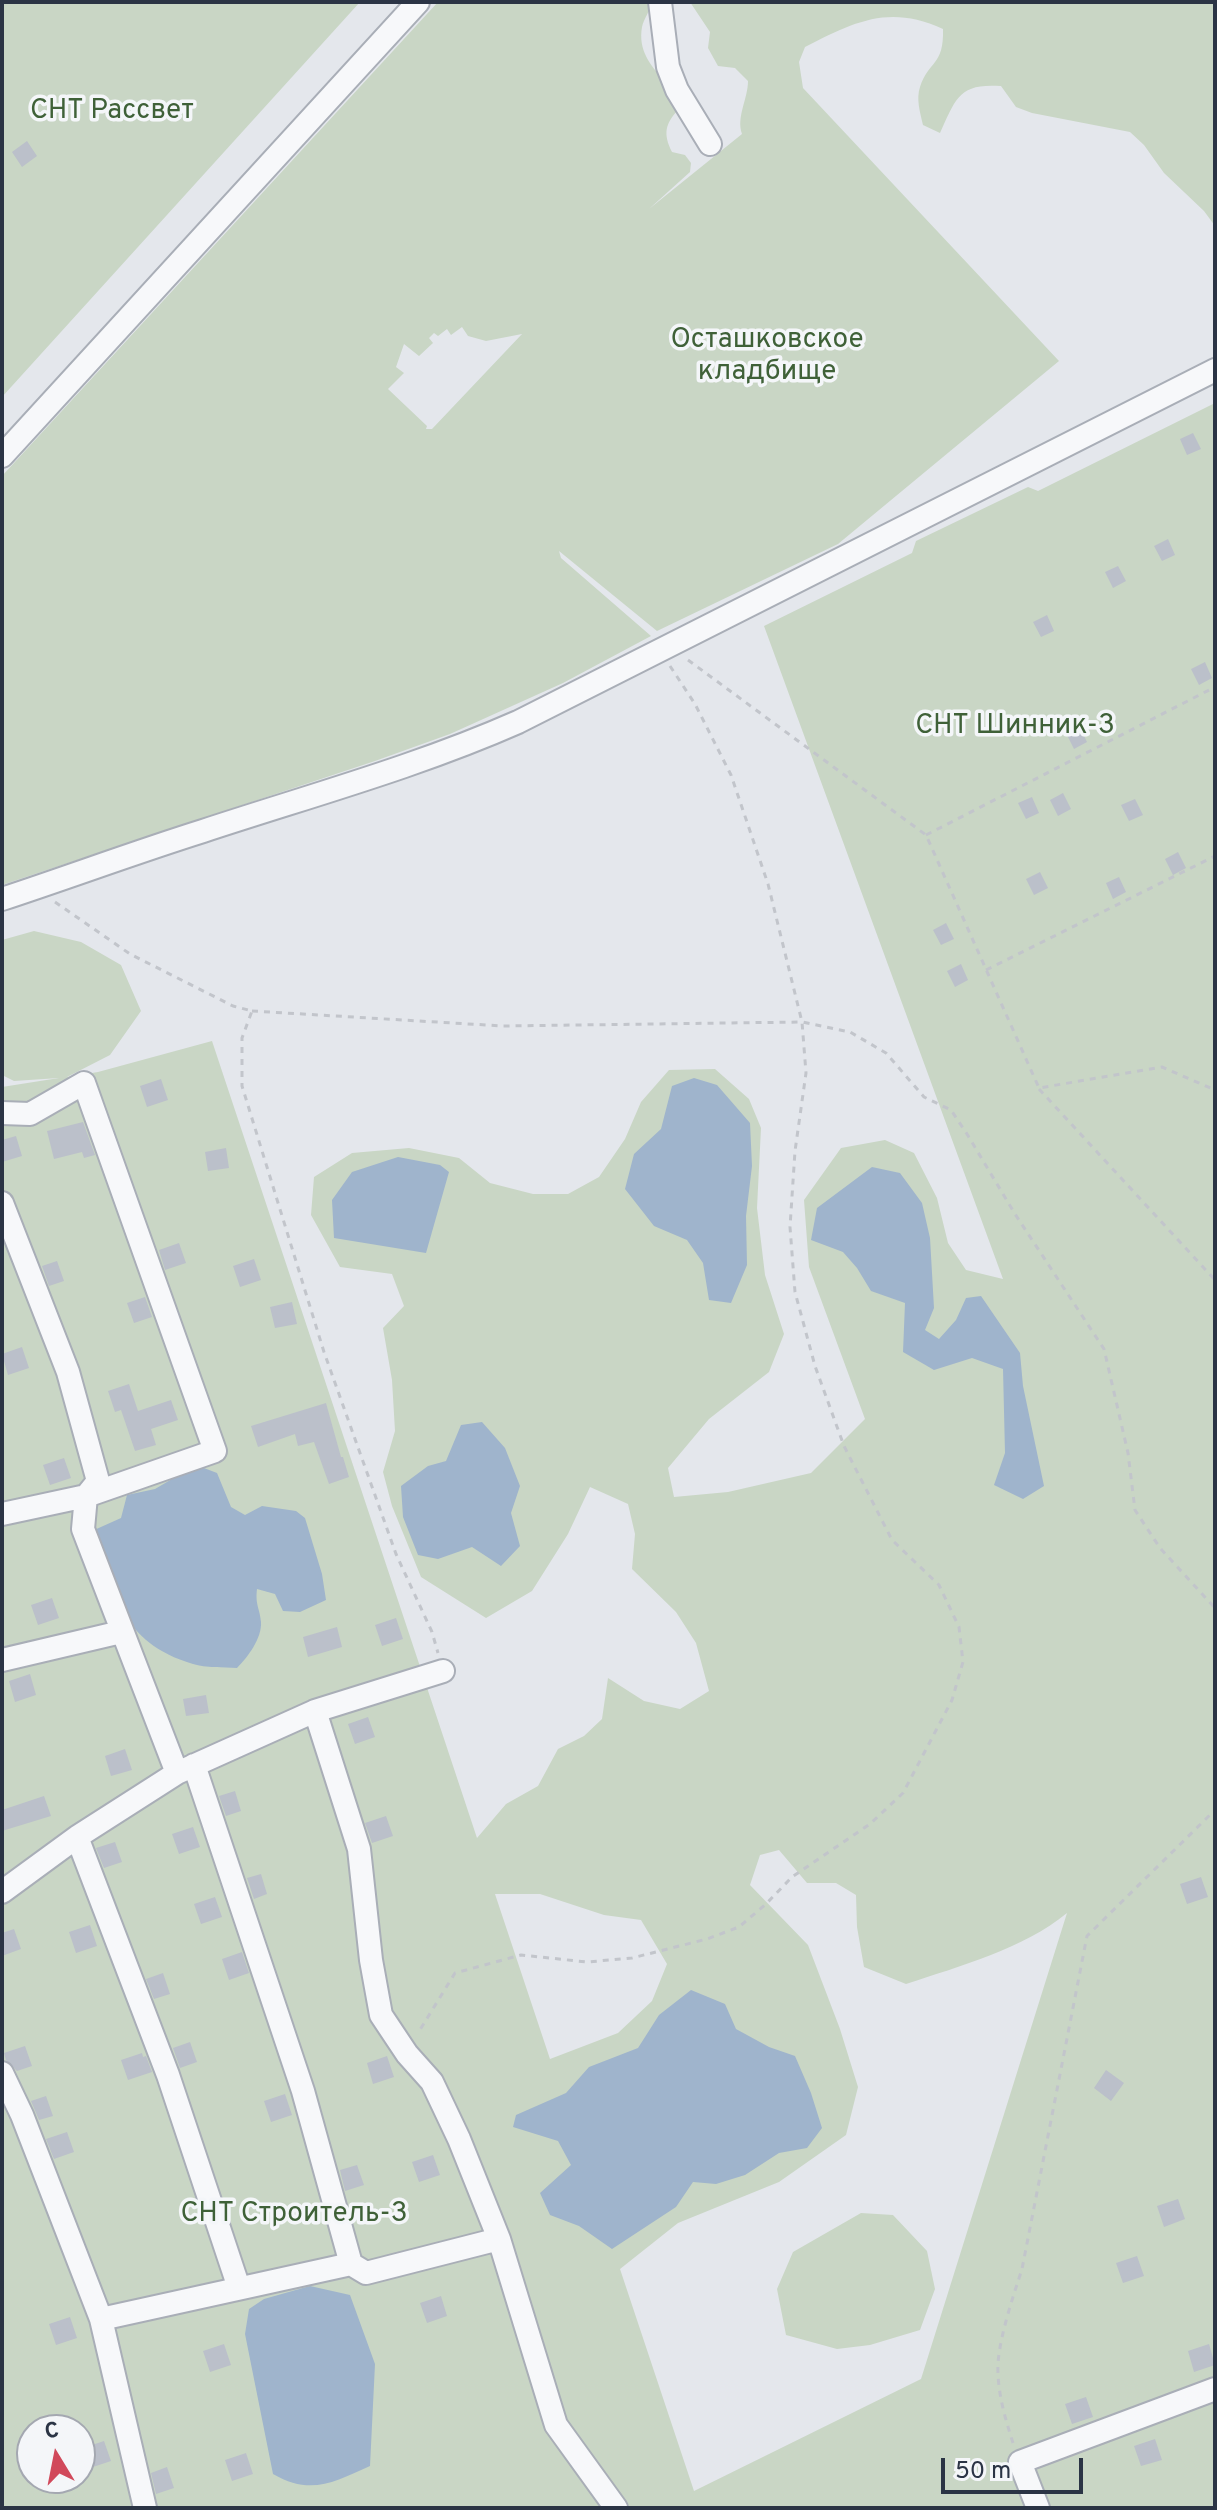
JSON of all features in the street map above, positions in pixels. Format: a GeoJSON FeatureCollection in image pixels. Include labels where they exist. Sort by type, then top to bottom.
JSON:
{"type":"FeatureCollection","features":[{"type":"Feature","properties":{"kind":"street"},"geometry":{"type":"LineString","coordinates":[[2,456],[418,2]]}},
{"type":"Feature","properties":{"kind":"street"},"geometry":{"type":"LineString","coordinates":[[660,2],[668,67],[677,90],[710,144]]}},
{"type":"Feature","properties":{"kind":"street"},"geometry":{"type":"LineString","coordinates":[[2,899],[467,745],[1215,370]]}},
{"type":"Feature","properties":{"kind":"street"},"geometry":{"type":"LineString","coordinates":[[2,1113],[30,1114],[84,1083],[215,1451],[86,1496],[2,1514]]}},
{"type":"Feature","properties":{"kind":"street"},"geometry":{"type":"LineString","coordinates":[[2,1203],[68,1372],[98,1481],[86,1496],[83,1529],[121,1632],[186,1769],[303,2091],[351,2264]]}},
{"type":"Feature","properties":{"kind":"street"},"geometry":{"type":"LineString","coordinates":[[2,1660],[121,1632]]}},
{"type":"Feature","properties":{"kind":"street"},"geometry":{"type":"LineString","coordinates":[[2,1892],[77,1837],[186,1769],[315,1711],[443,1671]]}},
{"type":"Feature","properties":{"kind":"street"},"geometry":{"type":"LineString","coordinates":[[315,1711],[359,1849],[371,1960],[381,2015],[407,2054],[432,2082],[459,2139],[499,2239],[556,2425],[616,2508]]}},
{"type":"Feature","properties":{"kind":"street"},"geometry":{"type":"LineString","coordinates":[[77,1837],[168,2075],[239,2288]]}},
{"type":"Feature","properties":{"kind":"street"},"geometry":{"type":"LineString","coordinates":[[2,2073],[22,2115],[101,2319],[145,2508]]}},
{"type":"Feature","properties":{"kind":"street"},"geometry":{"type":"LineString","coordinates":[[101,2319],[351,2264],[366,2273],[499,2239]]}},
{"type":"Feature","properties":{"kind":"street"},"geometry":{"type":"LineString","coordinates":[[1038,2508],[1020,2462],[1215,2389]]}},
{"type":"Feature","properties":{"kind":"path"},"geometry":{"type":"LineString","coordinates":[[664,647],[926,835],[1039,1088],[1215,1280]]}},
{"type":"Feature","properties":{"kind":"path"},"geometry":{"type":"LineString","coordinates":[[407,2054],[455,1973],[521,1955],[587,1962],[632,1958],[707,1939],[739,1927],[792,1877],[870,1824],[903,1793],[952,1700],[963,1662],[959,1627],[939,1585],[892,1540],[844,1446],[815,1366],[795,1292],[790,1227],[795,1151],[806,1073],[802,1022],[768,884],[731,775],[664,647]]}},
{"type":"Feature","properties":{"kind":"path"},"geometry":{"type":"LineString","coordinates":[[926,835],[1215,687]]}},
{"type":"Feature","properties":{"kind":"path"},"geometry":{"type":"LineString","coordinates":[[986,970],[1215,856]]}},
{"type":"Feature","properties":{"kind":"path"},"geometry":{"type":"LineString","coordinates":[[35,888],[130,954],[233,1006],[252,1011],[503,1026],[802,1022],[850,1032],[886,1053],[924,1097],[951,1110],[1104,1349],[1128,1453],[1135,1510],[1160,1548],[1215,1608]]}},
{"type":"Feature","properties":{"kind":"path"},"geometry":{"type":"LineString","coordinates":[[252,1011],[242,1038],[242,1086],[324,1352],[396,1554],[432,1632],[443,1671]]}},
{"type":"Feature","properties":{"kind":"path"},"geometry":{"type":"LineString","coordinates":[[1039,1088],[1162,1067],[1215,1090]]}},
{"type":"Feature","properties":{"kind":"path"},"geometry":{"type":"LineString","coordinates":[[1020,2462],[1004,2414],[997,2371],[1008,2315],[1022,2269],[1087,1936],[1215,1810]]}},
{"type":"Feature","properties":{"kind":"green space","name":"СНТ Рассвет"},"geometry":{"type":"Polygon","coordinates":[[[2,2],[360,2],[2,397],[2,2]]]}},
{"type":"Feature","properties":{"kind":"green space","name":"Осташковское кладбище"},"geometry":{"type":"Polygon","coordinates":[[[438,2],[651,2],[642,27],[642,43],[650,63],[664,80],[664,88],[678,110],[667,130],[669,146],[672,152],[685,155],[691,163],[690,172],[649,209],[742,134],[740,121],[748,81],[735,68],[718,66],[708,48],[710,32],[690,2],[1215,2],[1215,226],[1130,132],[1032,113],[1016,107],[1001,86],[967,90],[955,102],[940,133],[923,125],[919,92],[924,78],[939,56],[943,29],[906,18],[872,19],[805,47],[799,62],[803,88],[1059,361],[838,544],[657,631],[559,551],[561,558],[651,636],[563,683],[450,734],[2,885],[2,476],[438,2]],[[462,327],[451,335],[447,329],[438,336],[434,333],[429,338],[433,343],[419,356],[404,344],[396,367],[404,373],[388,389],[427,426],[426,429],[432,429],[522,334],[486,341],[468,336],[462,327]]]}},
{"type":"Feature","properties":{"kind":"green space"},"geometry":{"type":"Polygon","coordinates":[[[1215,403],[1215,2508],[2,2508],[2,1087],[59,1078],[14,1081],[2,1075],[2,940],[34,931],[81,942],[121,965],[141,1011],[110,1055],[67,1077],[98,1072],[212,1041],[477,1838],[506,1804],[538,1786],[558,1749],[584,1736],[602,1719],[608,1678],[644,1701],[680,1709],[709,1691],[696,1643],[676,1612],[632,1569],[635,1534],[628,1504],[590,1487],[568,1534],[532,1591],[486,1618],[421,1577],[392,1506],[383,1472],[395,1431],[392,1380],[383,1328],[404,1306],[392,1274],[340,1267],[311,1215],[314,1177],[352,1153],[409,1148],[459,1158],[490,1183],[533,1194],[568,1194],[599,1177],[625,1139],[641,1102],[669,1070],[715,1069],[749,1099],[761,1128],[757,1208],[765,1275],[784,1334],[769,1372],[709,1419],[668,1468],[674,1497],[728,1492],[811,1473],[865,1419],[809,1267],[804,1200],[841,1148],[885,1140],[914,1153],[937,1198],[948,1243],[966,1270],[1003,1279],[764,626],[912,553],[916,541],[1028,487],[1038,491],[1215,403]],[[779,1850],[760,1855],[750,1885],[808,1945],[858,2087],[846,2135],[779,2182],[678,2223],[620,2269],[694,2491],[921,2379],[1067,1913],[1011,1947],[906,1984],[864,1967],[857,1927],[856,1895],[836,1883],[807,1883],[779,1850]],[[495,1894],[550,2059],[618,2033],[652,2001],[667,1964],[641,1920],[604,1915],[540,1894],[495,1894]]]}},
{"type":"Feature","properties":{"kind":"green space"},"geometry":{"type":"Polygon","coordinates":[[[861,2213],[893,2215],[927,2251],[935,2289],[920,2330],[870,2345],[837,2349],[786,2335],[777,2289],[793,2252],[861,2213]]]}},
{"type":"Feature","properties":{"kind":"water"},"geometry":{"type":"Polygon","coordinates":[[[694,1078],[717,1085],[750,1123],[752,1166],[746,1216],[747,1265],[731,1303],[709,1300],[703,1263],[687,1240],[654,1226],[625,1189],[634,1154],[661,1129],[672,1086],[694,1078]]]}},
{"type":"Feature","properties":{"kind":"water"},"geometry":{"type":"Polygon","coordinates":[[[398,1157],[440,1165],[449,1172],[426,1253],[334,1238],[332,1200],[352,1172],[398,1157]]]}},
{"type":"Feature","properties":{"kind":"water"},"geometry":{"type":"Polygon","coordinates":[[[872,1167],[900,1173],[922,1203],[930,1238],[934,1308],[925,1330],[939,1339],[956,1320],[966,1298],[981,1296],[1020,1353],[1023,1386],[1044,1486],[1023,1499],[994,1485],[1005,1453],[1003,1369],[972,1358],[934,1370],[903,1352],[905,1303],[871,1291],[843,1252],[811,1240],[817,1208],[872,1167]]]}},
{"type":"Feature","properties":{"kind":"water"},"geometry":{"type":"Polygon","coordinates":[[[482,1422],[505,1448],[520,1486],[511,1513],[520,1546],[501,1566],[472,1547],[438,1559],[418,1555],[403,1517],[401,1486],[428,1466],[446,1461],[461,1425],[482,1422]]]}},
{"type":"Feature","properties":{"kind":"water"},"geometry":{"type":"Polygon","coordinates":[[[196,1465],[217,1473],[231,1507],[245,1515],[262,1506],[296,1511],[305,1518],[322,1574],[326,1600],[300,1612],[283,1611],[275,1594],[257,1589],[261,1622],[259,1634],[250,1653],[237,1668],[193,1664],[169,1655],[135,1629],[115,1595],[92,1531],[121,1518],[127,1495],[155,1489],[196,1465]]]}},
{"type":"Feature","properties":{"kind":"water"},"geometry":{"type":"Polygon","coordinates":[[[691,1990],[725,2004],[736,2029],[769,2047],[795,2056],[822,2128],[807,2148],[779,2153],[745,2175],[716,2184],[693,2182],[676,2207],[612,2249],[579,2226],[550,2215],[540,2193],[571,2165],[558,2141],[513,2127],[516,2115],[566,2093],[589,2067],[638,2048],[659,2015],[691,1990]]]}},
{"type":"Feature","properties":{"kind":"water"},"geometry":{"type":"Polygon","coordinates":[[[310,2286],[350,2295],[375,2364],[370,2466],[334,2481],[311,2485],[287,2481],[273,2474],[245,2334],[249,2309],[264,2299],[310,2286]]]}},
{"type":"Feature","properties":{"kind":"building"},"geometry":{"type":"Polygon","coordinates":[[[27,141],[37,156],[22,167],[12,152],[27,141]]]}},
{"type":"Feature","properties":{"kind":"building"},"geometry":{"type":"Polygon","coordinates":[[[1193,433],[1201,449],[1187,455],[1180,439],[1193,433]]]}},
{"type":"Feature","properties":{"kind":"building"},"geometry":{"type":"Polygon","coordinates":[[[1168,539],[1175,555],[1162,561],[1154,546],[1168,539]]]}},
{"type":"Feature","properties":{"kind":"building"},"geometry":{"type":"Polygon","coordinates":[[[1118,566],[1126,581],[1113,588],[1105,572],[1118,566]]]}},
{"type":"Feature","properties":{"kind":"building"},"geometry":{"type":"Polygon","coordinates":[[[1047,615],[1054,631],[1041,637],[1033,622],[1047,615]]]}},
{"type":"Feature","properties":{"kind":"building"},"geometry":{"type":"Polygon","coordinates":[[[1205,662],[1212,678],[1199,685],[1191,669],[1205,662]]]}},
{"type":"Feature","properties":{"kind":"building"},"geometry":{"type":"Polygon","coordinates":[[[1079,726],[1087,742],[1074,749],[1066,733],[1079,726]]]}},
{"type":"Feature","properties":{"kind":"building"},"geometry":{"type":"Polygon","coordinates":[[[1063,793],[1071,809],[1058,816],[1050,800],[1063,793]]]}},
{"type":"Feature","properties":{"kind":"building"},"geometry":{"type":"Polygon","coordinates":[[[1032,797],[1039,813],[1026,819],[1018,803],[1032,797]]]}},
{"type":"Feature","properties":{"kind":"building"},"geometry":{"type":"Polygon","coordinates":[[[1135,799],[1143,815],[1129,821],[1121,805],[1135,799]]]}},
{"type":"Feature","properties":{"kind":"building"},"geometry":{"type":"Polygon","coordinates":[[[1178,852],[1186,868],[1173,875],[1165,859],[1178,852]]]}},
{"type":"Feature","properties":{"kind":"building"},"geometry":{"type":"Polygon","coordinates":[[[1040,872],[1048,888],[1034,895],[1026,879],[1040,872]]]}},
{"type":"Feature","properties":{"kind":"building"},"geometry":{"type":"Polygon","coordinates":[[[1119,877],[1126,892],[1113,899],[1106,883],[1119,877]]]}},
{"type":"Feature","properties":{"kind":"building"},"geometry":{"type":"Polygon","coordinates":[[[946,923],[954,939],[941,945],[933,930],[946,923]]]}},
{"type":"Feature","properties":{"kind":"building"},"geometry":{"type":"Polygon","coordinates":[[[961,964],[968,980],[955,987],[947,971],[961,964]]]}},
{"type":"Feature","properties":{"kind":"building"},"geometry":{"type":"Polygon","coordinates":[[[161,1079],[168,1100],[147,1107],[140,1086],[161,1079]]]}},
{"type":"Feature","properties":{"kind":"building"},"geometry":{"type":"Polygon","coordinates":[[[83,1122],[95,1155],[84,1158],[82,1152],[54,1159],[47,1131],[83,1122]]]}},
{"type":"Feature","properties":{"kind":"building"},"geometry":{"type":"Polygon","coordinates":[[[16,1136],[22,1156],[2,1162],[2,1140],[16,1136]]]}},
{"type":"Feature","properties":{"kind":"building"},"geometry":{"type":"Polygon","coordinates":[[[226,1148],[229,1168],[208,1171],[205,1152],[226,1148]]]}},
{"type":"Feature","properties":{"kind":"building"},"geometry":{"type":"Polygon","coordinates":[[[179,1243],[186,1263],[165,1270],[159,1250],[179,1243]]]}},
{"type":"Feature","properties":{"kind":"building"},"geometry":{"type":"Polygon","coordinates":[[[254,1259],[261,1280],[240,1287],[233,1266],[254,1259]]]}},
{"type":"Feature","properties":{"kind":"building"},"geometry":{"type":"Polygon","coordinates":[[[57,1261],[64,1281],[49,1286],[42,1266],[57,1261]]]}},
{"type":"Feature","properties":{"kind":"building"},"geometry":{"type":"Polygon","coordinates":[[[145,1297],[152,1317],[134,1323],[127,1303],[145,1297]]]}},
{"type":"Feature","properties":{"kind":"building"},"geometry":{"type":"Polygon","coordinates":[[[292,1302],[297,1324],[275,1328],[270,1307],[292,1302]]]}},
{"type":"Feature","properties":{"kind":"building"},"geometry":{"type":"Polygon","coordinates":[[[22,1347],[29,1368],[8,1375],[2,1354],[22,1347]]]}},
{"type":"Feature","properties":{"kind":"building"},"geometry":{"type":"Polygon","coordinates":[[[129,1384],[138,1411],[171,1400],[178,1420],[151,1429],[156,1445],[135,1451],[121,1410],[115,1412],[108,1391],[129,1384]]]}},
{"type":"Feature","properties":{"kind":"building"},"geometry":{"type":"Polygon","coordinates":[[[326,1403],[349,1477],[329,1484],[314,1442],[298,1446],[295,1434],[258,1447],[251,1426],[326,1403]]]}},
{"type":"Feature","properties":{"kind":"building"},"geometry":{"type":"Polygon","coordinates":[[[64,1458],[71,1478],[50,1485],[43,1465],[64,1458]]]}},
{"type":"Feature","properties":{"kind":"building"},"geometry":{"type":"Polygon","coordinates":[[[52,1598],[59,1618],[38,1625],[31,1605],[52,1598]]]}},
{"type":"Feature","properties":{"kind":"building"},"geometry":{"type":"Polygon","coordinates":[[[396,1618],[403,1639],[382,1646],[375,1625],[396,1618]]]}},
{"type":"Feature","properties":{"kind":"building"},"geometry":{"type":"Polygon","coordinates":[[[337,1627],[342,1647],[308,1657],[303,1637],[337,1627]]]}},
{"type":"Feature","properties":{"kind":"building"},"geometry":{"type":"Polygon","coordinates":[[[30,1674],[36,1695],[15,1702],[9,1681],[30,1674]]]}},
{"type":"Feature","properties":{"kind":"building"},"geometry":{"type":"Polygon","coordinates":[[[206,1695],[209,1713],[186,1716],[183,1699],[206,1695]]]}},
{"type":"Feature","properties":{"kind":"building"},"geometry":{"type":"Polygon","coordinates":[[[368,1717],[375,1737],[355,1744],[348,1724],[368,1717]]]}},
{"type":"Feature","properties":{"kind":"building"},"geometry":{"type":"Polygon","coordinates":[[[125,1749],[132,1770],[111,1776],[105,1756],[125,1749]]]}},
{"type":"Feature","properties":{"kind":"building"},"geometry":{"type":"Polygon","coordinates":[[[235,1791],[241,1811],[226,1816],[219,1796],[235,1791]]]}},
{"type":"Feature","properties":{"kind":"building"},"geometry":{"type":"Polygon","coordinates":[[[44,1796],[51,1816],[2,1831],[2,1810],[44,1796]]]}},
{"type":"Feature","properties":{"kind":"building"},"geometry":{"type":"Polygon","coordinates":[[[386,1816],[393,1836],[372,1843],[365,1823],[386,1816]]]}},
{"type":"Feature","properties":{"kind":"building"},"geometry":{"type":"Polygon","coordinates":[[[193,1827],[200,1847],[179,1854],[172,1834],[193,1827]]]}},
{"type":"Feature","properties":{"kind":"building"},"geometry":{"type":"Polygon","coordinates":[[[115,1842],[122,1862],[104,1868],[96,1848],[115,1842]]]}},
{"type":"Feature","properties":{"kind":"building"},"geometry":{"type":"Polygon","coordinates":[[[261,1874],[267,1894],[254,1899],[247,1878],[261,1874]]]}},
{"type":"Feature","properties":{"kind":"building"},"geometry":{"type":"Polygon","coordinates":[[[1201,1877],[1208,1897],[1187,1904],[1180,1884],[1201,1877]]]}},
{"type":"Feature","properties":{"kind":"building"},"geometry":{"type":"Polygon","coordinates":[[[215,1897],[222,1917],[201,1924],[194,1904],[215,1897]]]}},
{"type":"Feature","properties":{"kind":"building"},"geometry":{"type":"Polygon","coordinates":[[[90,1925],[97,1946],[76,1953],[69,1932],[90,1925]]]}},
{"type":"Feature","properties":{"kind":"building"},"geometry":{"type":"Polygon","coordinates":[[[14,1929],[21,1949],[2,1956],[2,1933],[14,1929]]]}},
{"type":"Feature","properties":{"kind":"building"},"geometry":{"type":"Polygon","coordinates":[[[242,1952],[249,1973],[229,1980],[222,1959],[242,1952]]]}},
{"type":"Feature","properties":{"kind":"building"},"geometry":{"type":"Polygon","coordinates":[[[163,1973],[170,1994],[154,1999],[146,1979],[163,1973]]]}},
{"type":"Feature","properties":{"kind":"building"},"geometry":{"type":"Polygon","coordinates":[[[190,2042],[197,2062],[180,2068],[173,2048],[190,2042]]]}},
{"type":"Feature","properties":{"kind":"building"},"geometry":{"type":"Polygon","coordinates":[[[25,2046],[32,2066],[17,2071],[6,2060],[4,2053],[25,2046]]]}},
{"type":"Feature","properties":{"kind":"building"},"geometry":{"type":"Polygon","coordinates":[[[142,2053],[152,2072],[128,2080],[121,2060],[142,2053]]]}},
{"type":"Feature","properties":{"kind":"building"},"geometry":{"type":"Polygon","coordinates":[[[387,2056],[394,2077],[373,2084],[367,2063],[387,2056]]]}},
{"type":"Feature","properties":{"kind":"building"},"geometry":{"type":"Polygon","coordinates":[[[1106,2070],[1124,2083],[1111,2101],[1094,2088],[1106,2070]]]}},
{"type":"Feature","properties":{"kind":"building"},"geometry":{"type":"Polygon","coordinates":[[[285,2094],[292,2115],[271,2122],[264,2101],[285,2094]]]}},
{"type":"Feature","properties":{"kind":"building"},"geometry":{"type":"Polygon","coordinates":[[[46,2096],[53,2116],[39,2120],[31,2101],[46,2096]]]}},
{"type":"Feature","properties":{"kind":"building"},"geometry":{"type":"Polygon","coordinates":[[[67,2132],[74,2152],[54,2159],[46,2139],[67,2132]]]}},
{"type":"Feature","properties":{"kind":"building"},"geometry":{"type":"Polygon","coordinates":[[[433,2155],[440,2175],[419,2182],[412,2162],[433,2155]]]}},
{"type":"Feature","properties":{"kind":"building"},"geometry":{"type":"Polygon","coordinates":[[[357,2165],[364,2185],[345,2191],[340,2170],[357,2165]]]}},
{"type":"Feature","properties":{"kind":"building"},"geometry":{"type":"Polygon","coordinates":[[[1178,2199],[1185,2219],[1164,2227],[1157,2206],[1178,2199]]]}},
{"type":"Feature","properties":{"kind":"building"},"geometry":{"type":"Polygon","coordinates":[[[1137,2256],[1144,2276],[1123,2283],[1116,2263],[1137,2256]]]}},
{"type":"Feature","properties":{"kind":"building"},"geometry":{"type":"Polygon","coordinates":[[[441,2296],[447,2316],[427,2323],[420,2303],[441,2296]]]}},
{"type":"Feature","properties":{"kind":"building"},"geometry":{"type":"Polygon","coordinates":[[[70,2317],[77,2338],[56,2345],[49,2324],[70,2317]]]}},
{"type":"Feature","properties":{"kind":"building"},"geometry":{"type":"Polygon","coordinates":[[[224,2344],[231,2365],[210,2372],[203,2351],[224,2344]]]}},
{"type":"Feature","properties":{"kind":"building"},"geometry":{"type":"Polygon","coordinates":[[[1209,2344],[1215,2365],[1194,2372],[1188,2351],[1209,2344]]]}},
{"type":"Feature","properties":{"kind":"building"},"geometry":{"type":"Polygon","coordinates":[[[1086,2397],[1093,2417],[1072,2424],[1065,2404],[1086,2397]]]}},
{"type":"Feature","properties":{"kind":"building"},"geometry":{"type":"Polygon","coordinates":[[[1155,2439],[1162,2460],[1141,2466],[1134,2446],[1155,2439]]]}},
{"type":"Feature","properties":{"kind":"building"},"geometry":{"type":"Polygon","coordinates":[[[104,2441],[111,2461],[96,2466],[96,2444],[104,2441]]]}},
{"type":"Feature","properties":{"kind":"building"},"geometry":{"type":"Polygon","coordinates":[[[246,2453],[253,2474],[232,2481],[225,2460],[246,2453]]]}},
{"type":"Feature","properties":{"kind":"building"},"geometry":{"type":"Polygon","coordinates":[[[167,2467],[174,2488],[156,2494],[151,2473],[167,2467]]]}},
{"type":"Feature","properties":{"kind":"park label","name":"СНТ Шинник-3"},"geometry":{"type":"Point","coordinates":[1015,727]}},
{"type":"Feature","properties":{"kind":"park label","name":"СНТ Строитель-3"},"geometry":{"type":"Point","coordinates":[294,2215]}}]}
